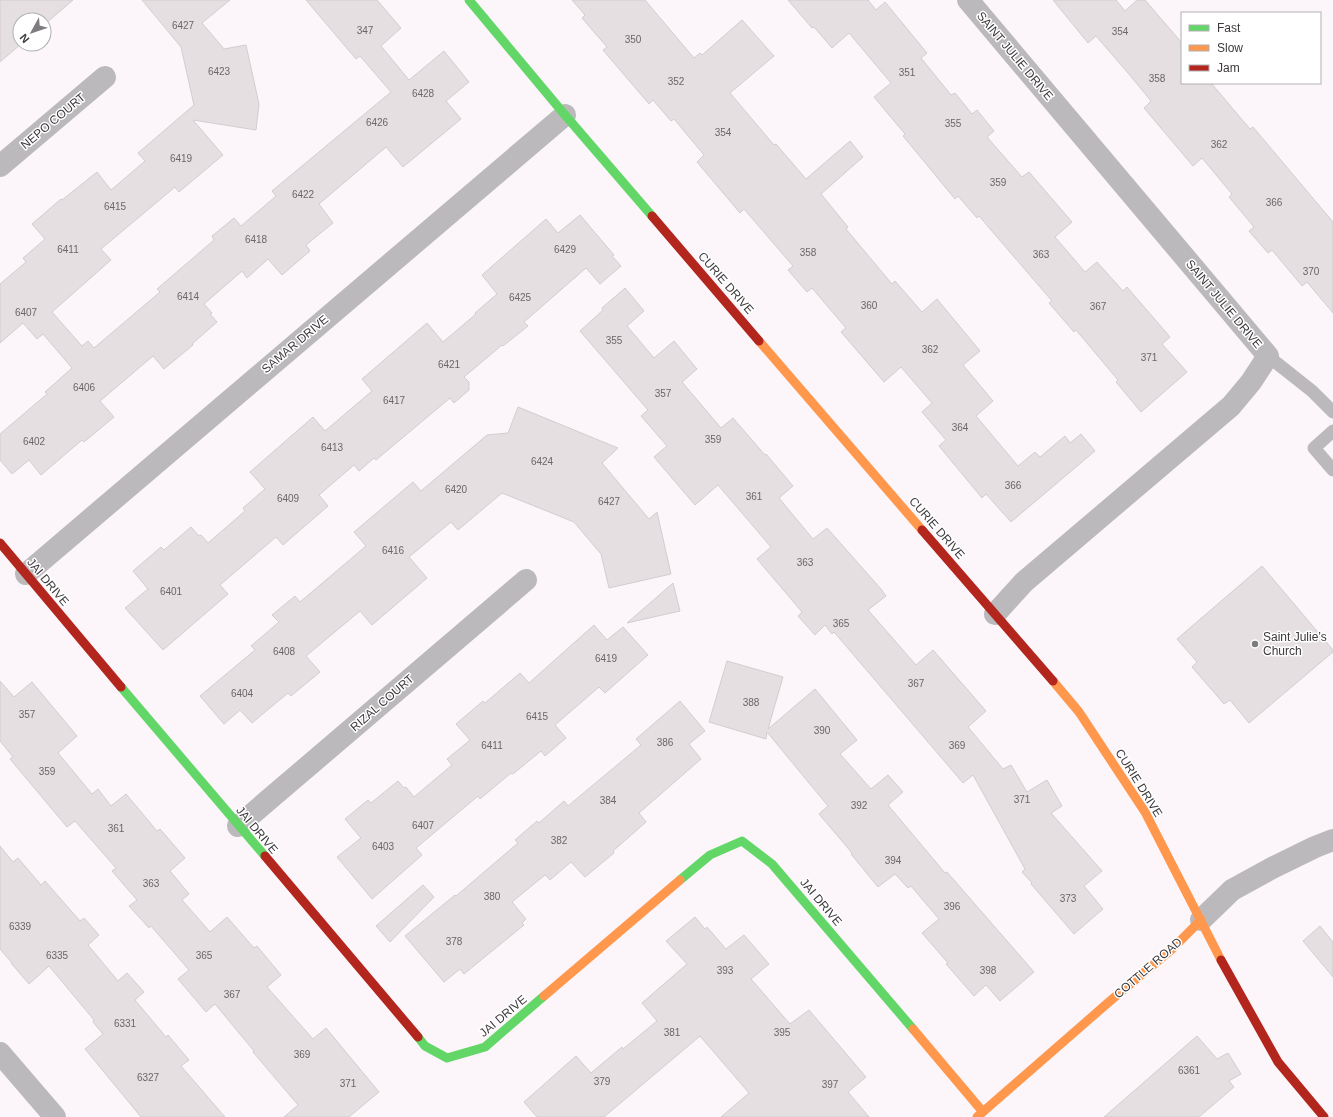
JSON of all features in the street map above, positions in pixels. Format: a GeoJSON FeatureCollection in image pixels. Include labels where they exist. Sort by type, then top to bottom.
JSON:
{"type":"FeatureCollection","features":[{"type":"Feature","properties":{"kind":"street","name":"CURIE DRIVE"},"geometry":{"type":"LineString","coordinates":[[468,0],[996,614],[1083,718],[1145,812],[1223,963],[1278,1062],[1324,1117]]}},
{"type":"Feature","properties":{"kind":"street","name":"SAINT JULIE DRIVE"},"geometry":{"type":"LineString","coordinates":[[968,0],[1268,356],[1251,382],[1231,406],[1024,582],[996,614]]}},
{"type":"Feature","properties":{"kind":"street","name":"NEPO COURT"},"geometry":{"type":"LineString","coordinates":[[0,166],[105,77]]}},
{"type":"Feature","properties":{"kind":"street","name":"SAMAR DRIVE"},"geometry":{"type":"LineString","coordinates":[[26,574],[565,114]]}},
{"type":"Feature","properties":{"kind":"street","name":"JAI DRIVE"},"geometry":{"type":"LineString","coordinates":[[0,543],[425,1046],[447,1058],[485,1047],[710,855],[742,841],[772,864],[949,1071],[980,1115]]}},
{"type":"Feature","properties":{"kind":"street","name":"RIZAL COURT"},"geometry":{"type":"LineString","coordinates":[[238,826],[526,580]]}},
{"type":"Feature","properties":{"kind":"street","name":"COTTLE ROAD"},"geometry":{"type":"LineString","coordinates":[[980,1115],[1104,1006],[1171,950],[1232,890],[1274,867],[1333,840]]}},
{"type":"Feature","properties":{"kind":"street"},"geometry":{"type":"LineString","coordinates":[[0,1053],[55,1117]]}},
{"type":"Feature","properties":{"kind":"lane"},"geometry":{"type":"LineString","coordinates":[[1268,356],[1312,391],[1333,412]]}},
{"type":"Feature","properties":{"kind":"lane"},"geometry":{"type":"LineString","coordinates":[[1333,431],[1314,448],[1333,470]]}},
{"type":"Feature","properties":{"kind":"building"},"geometry":{"type":"Polygon","coordinates":[[[0,0],[73,0],[52,18],[52,12],[12,12],[12,52],[0,62],[0,0]]]}},
{"type":"Feature","properties":{"kind":"building"},"geometry":{"type":"Polygon","coordinates":[[[142,0],[230,0],[202,23],[224,49],[246,45],[259,104],[256,130],[193,120],[223,155],[179,192],[175,187],[101,249],[111,260],[52,312],[82,346],[88,341],[94,348],[160,292],[157,289],[214,240],[212,236],[234,218],[241,226],[276,196],[272,191],[391,92],[360,56],[356,59],[306,0],[377,0],[401,28],[381,46],[409,80],[444,51],[469,82],[446,101],[461,119],[403,167],[386,147],[319,204],[333,223],[306,245],[310,251],[282,275],[268,259],[247,278],[242,271],[204,304],[212,313],[210,314],[217,322],[192,344],[193,345],[164,369],[153,356],[100,401],[114,417],[84,442],[82,440],[41,475],[29,460],[12,474],[0,460],[0,434],[47,394],[45,392],[72,368],[43,334],[37,339],[23,323],[0,343],[0,284],[26,262],[23,258],[45,239],[32,224],[61,199],[62,200],[97,172],[111,190],[145,161],[138,153],[194,105],[181,47],[142,0]]]}},
{"type":"Feature","properties":{"kind":"building"},"geometry":{"type":"Polygon","coordinates":[[[572,0],[645,0],[694,58],[700,53],[702,55],[742,20],[774,56],[730,93],[774,145],[776,144],[806,179],[850,141],[863,157],[821,194],[848,227],[846,229],[892,284],[895,281],[922,312],[937,299],[980,351],[963,365],[993,401],[976,416],[1018,466],[1035,452],[1040,457],[1065,436],[1070,443],[1081,434],[1095,451],[1011,522],[986,494],[982,498],[939,446],[946,440],[922,412],[932,403],[901,367],[884,382],[841,332],[846,328],[812,288],[807,292],[788,270],[793,266],[744,209],[740,213],[697,162],[704,155],[674,119],[671,121],[653,100],[649,104],[603,50],[607,47],[582,18],[585,15],[572,0]]]}},
{"type":"Feature","properties":{"kind":"building"},"geometry":{"type":"Polygon","coordinates":[[[788,0],[868,0],[876,10],[885,2],[927,53],[921,58],[951,95],[955,93],[972,114],[977,110],[994,131],[987,137],[1022,177],[1029,172],[1072,222],[1055,237],[1085,272],[1097,262],[1123,291],[1127,287],[1170,337],[1162,344],[1187,372],[1141,412],[1116,382],[1118,380],[1076,330],[1074,332],[1049,303],[1052,301],[979,216],[977,218],[958,196],[955,199],[903,136],[905,134],[874,97],[891,83],[849,33],[832,48],[814,27],[812,28],[788,0]]]}},
{"type":"Feature","properties":{"kind":"building"},"geometry":{"type":"Polygon","coordinates":[[[1053,0],[1116,0],[1125,11],[1137,0],[1145,0],[1181,42],[1181,84],[1212,84],[1250,129],[1253,127],[1333,222],[1333,313],[1307,282],[1302,286],[1272,250],[1268,253],[1249,231],[1254,227],[1229,197],[1232,194],[1202,158],[1193,166],[1144,108],[1151,101],[1096,36],[1088,43],[1053,0]]]}},
{"type":"Feature","properties":{"kind":"building"},"geometry":{"type":"Polygon","coordinates":[[[580,215],[614,255],[612,256],[621,266],[600,284],[586,268],[524,322],[528,326],[503,346],[502,345],[464,377],[469,382],[469,390],[454,403],[450,398],[376,460],[374,458],[359,471],[354,465],[319,495],[328,506],[283,545],[276,537],[220,585],[228,594],[163,650],[125,608],[148,589],[133,571],[161,547],[164,550],[191,527],[208,543],[245,511],[243,508],[265,489],[250,472],[313,417],[325,431],[372,391],[362,379],[427,323],[443,342],[476,314],[475,313],[497,294],[482,275],[546,219],[558,233],[580,215]]]}},
{"type":"Feature","properties":{"kind":"building"},"geometry":{"type":"Polygon","coordinates":[[[625,288],[644,311],[627,326],[654,358],[674,341],[697,369],[682,382],[721,428],[733,418],[793,486],[779,498],[813,539],[827,528],[881,589],[886,596],[868,610],[916,665],[933,650],[986,711],[968,727],[1003,769],[1011,765],[1027,792],[1047,780],[1062,806],[1051,813],[1102,871],[1084,886],[1103,909],[1074,934],[1022,872],[1025,869],[973,775],[963,783],[834,632],[832,634],[825,625],[815,635],[798,616],[802,612],[757,559],[771,547],[718,485],[695,505],[654,457],[667,446],[641,416],[648,410],[580,331],[603,310],[602,308],[625,288]]]}},
{"type":"Feature","properties":{"kind":"building"},"geometry":{"type":"Polygon","coordinates":[[[518,407],[618,448],[602,463],[649,519],[657,512],[671,574],[609,588],[601,554],[574,522],[502,493],[458,530],[451,522],[409,557],[427,578],[372,625],[360,611],[306,656],[320,672],[291,696],[288,693],[252,723],[240,710],[224,724],[200,696],[255,650],[251,646],[279,622],[272,615],[295,596],[300,602],[366,546],[354,532],[413,482],[421,491],[487,435],[508,433],[518,407]]]}},
{"type":"Feature","properties":{"kind":"building","name":"Saint Julie’s Church"},"geometry":{"type":"Polygon","coordinates":[[[1262,566],[1333,650],[1333,652],[1249,723],[1230,700],[1224,704],[1192,667],[1197,662],[1177,639],[1262,566]]]}},
{"type":"Feature","properties":{"kind":"building"},"geometry":{"type":"Polygon","coordinates":[[[673,583],[680,611],[627,623],[673,583]]]}},
{"type":"Feature","properties":{"kind":"building"},"geometry":{"type":"Polygon","coordinates":[[[594,625],[607,640],[623,627],[648,655],[605,693],[599,687],[555,725],[566,738],[545,756],[541,751],[513,774],[511,773],[480,799],[478,796],[416,848],[422,855],[372,899],[337,857],[361,838],[345,819],[368,800],[371,803],[398,781],[404,788],[406,787],[414,797],[452,765],[447,759],[470,740],[456,724],[483,701],[485,703],[520,673],[529,683],[594,625]]]}},
{"type":"Feature","properties":{"kind":"building"},"geometry":{"type":"Polygon","coordinates":[[[727,661],[783,677],[768,729],[815,689],[857,740],[840,754],[871,789],[888,775],[903,792],[888,805],[945,873],[947,872],[1034,972],[1000,1001],[986,985],[974,996],[946,964],[948,963],[922,933],[939,919],[911,886],[908,888],[895,874],[878,887],[819,814],[828,806],[767,732],[766,739],[709,722],[727,661]]]}},
{"type":"Feature","properties":{"kind":"building"},"geometry":{"type":"Polygon","coordinates":[[[0,681],[14,697],[32,682],[77,736],[58,753],[92,794],[98,789],[111,806],[126,794],[157,831],[160,829],[185,858],[170,871],[189,894],[182,900],[210,932],[227,917],[254,948],[257,946],[281,975],[267,987],[313,1039],[326,1028],[379,1092],[349,1117],[284,1117],[298,1105],[215,1004],[206,1012],[178,979],[189,970],[151,926],[149,928],[129,906],[137,900],[112,871],[116,868],[75,821],[67,827],[10,759],[13,757],[0,741],[0,681]]]}},
{"type":"Feature","properties":{"kind":"building"},"geometry":{"type":"Polygon","coordinates":[[[680,701],[705,731],[689,744],[701,759],[639,813],[646,822],[613,851],[614,853],[585,877],[571,862],[550,880],[545,875],[512,902],[526,919],[522,923],[524,925],[464,974],[460,969],[444,982],[405,936],[455,895],[456,896],[518,843],[515,840],[537,821],[539,823],[564,801],[568,806],[641,745],[636,739],[680,701]]]}},
{"type":"Feature","properties":{"kind":"building"},"geometry":{"type":"Polygon","coordinates":[[[0,846],[13,862],[18,858],[41,885],[45,881],[80,921],[84,918],[99,935],[88,945],[118,981],[127,973],[144,992],[135,1000],[166,1037],[168,1035],[189,1060],[181,1066],[225,1117],[141,1117],[85,1049],[103,1034],[93,1022],[94,1020],[49,966],[29,984],[11,963],[0,949],[0,846]]]}},
{"type":"Feature","properties":{"kind":"building"},"geometry":{"type":"Polygon","coordinates":[[[423,885],[434,897],[390,942],[376,926],[423,885]]]}},
{"type":"Feature","properties":{"kind":"building"},"geometry":{"type":"Polygon","coordinates":[[[695,917],[705,929],[707,927],[726,949],[744,935],[769,964],[751,979],[790,1024],[809,1010],[866,1077],[848,1092],[869,1117],[721,1117],[749,1093],[700,1036],[604,1117],[537,1117],[524,1102],[576,1056],[591,1073],[622,1047],[623,1049],[657,1021],[642,1003],[687,964],[666,941],[695,917]]]}},
{"type":"Feature","properties":{"kind":"building"},"geometry":{"type":"Polygon","coordinates":[[[1320,926],[1333,942],[1333,977],[1303,941],[1320,926]]]}},
{"type":"Feature","properties":{"kind":"building"},"geometry":{"type":"Polygon","coordinates":[[[1197,1036],[1217,1059],[1228,1053],[1241,1074],[1229,1081],[1234,1087],[1199,1117],[1104,1117],[1197,1036]]]}},
{"type":"Feature","properties":{"kind":"traffic: fast"},"geometry":{"type":"LineString","coordinates":[[469,0],[652,216]]}},
{"type":"Feature","properties":{"kind":"traffic: fast"},"geometry":{"type":"LineString","coordinates":[[121,687],[265,856]]}},
{"type":"Feature","properties":{"kind":"traffic: fast"},"geometry":{"type":"LineString","coordinates":[[680,880],[710,855],[742,841],[772,864],[913,1029]]}},
{"type":"Feature","properties":{"kind":"traffic: fast"},"geometry":{"type":"LineString","coordinates":[[418,1037],[425,1046],[447,1058],[485,1047],[544,996]]}},
{"type":"Feature","properties":{"kind":"traffic: slow"},"geometry":{"type":"LineString","coordinates":[[759,341],[922,530]]}},
{"type":"Feature","properties":{"kind":"traffic: slow"},"geometry":{"type":"LineString","coordinates":[[1053,681],[1079,712],[1145,812],[1221,960]]}},
{"type":"Feature","properties":{"kind":"traffic: slow"},"geometry":{"type":"LineString","coordinates":[[544,996],[680,880]]}},
{"type":"Feature","properties":{"kind":"traffic: slow"},"geometry":{"type":"LineString","coordinates":[[977,1117],[1171,950],[1201,920]]}},
{"type":"Feature","properties":{"kind":"traffic: slow"},"geometry":{"type":"LineString","coordinates":[[913,1029],[983,1112]]}},
{"type":"Feature","properties":{"kind":"traffic: jam"},"geometry":{"type":"LineString","coordinates":[[652,216],[759,341]]}},
{"type":"Feature","properties":{"kind":"traffic: jam"},"geometry":{"type":"LineString","coordinates":[[922,530],[1053,681]]}},
{"type":"Feature","properties":{"kind":"traffic: jam"},"geometry":{"type":"LineString","coordinates":[[0,543],[121,687]]}},
{"type":"Feature","properties":{"kind":"traffic: jam"},"geometry":{"type":"LineString","coordinates":[[265,856],[418,1037]]}},
{"type":"Feature","properties":{"kind":"traffic: jam"},"geometry":{"type":"LineString","coordinates":[[1221,960],[1278,1062],[1324,1117]]}},
{"type":"Feature","properties":{"kind":"place","name":"Saint Julie’s Church"},"geometry":{"type":"Point","coordinates":[1255,644]}}]}
